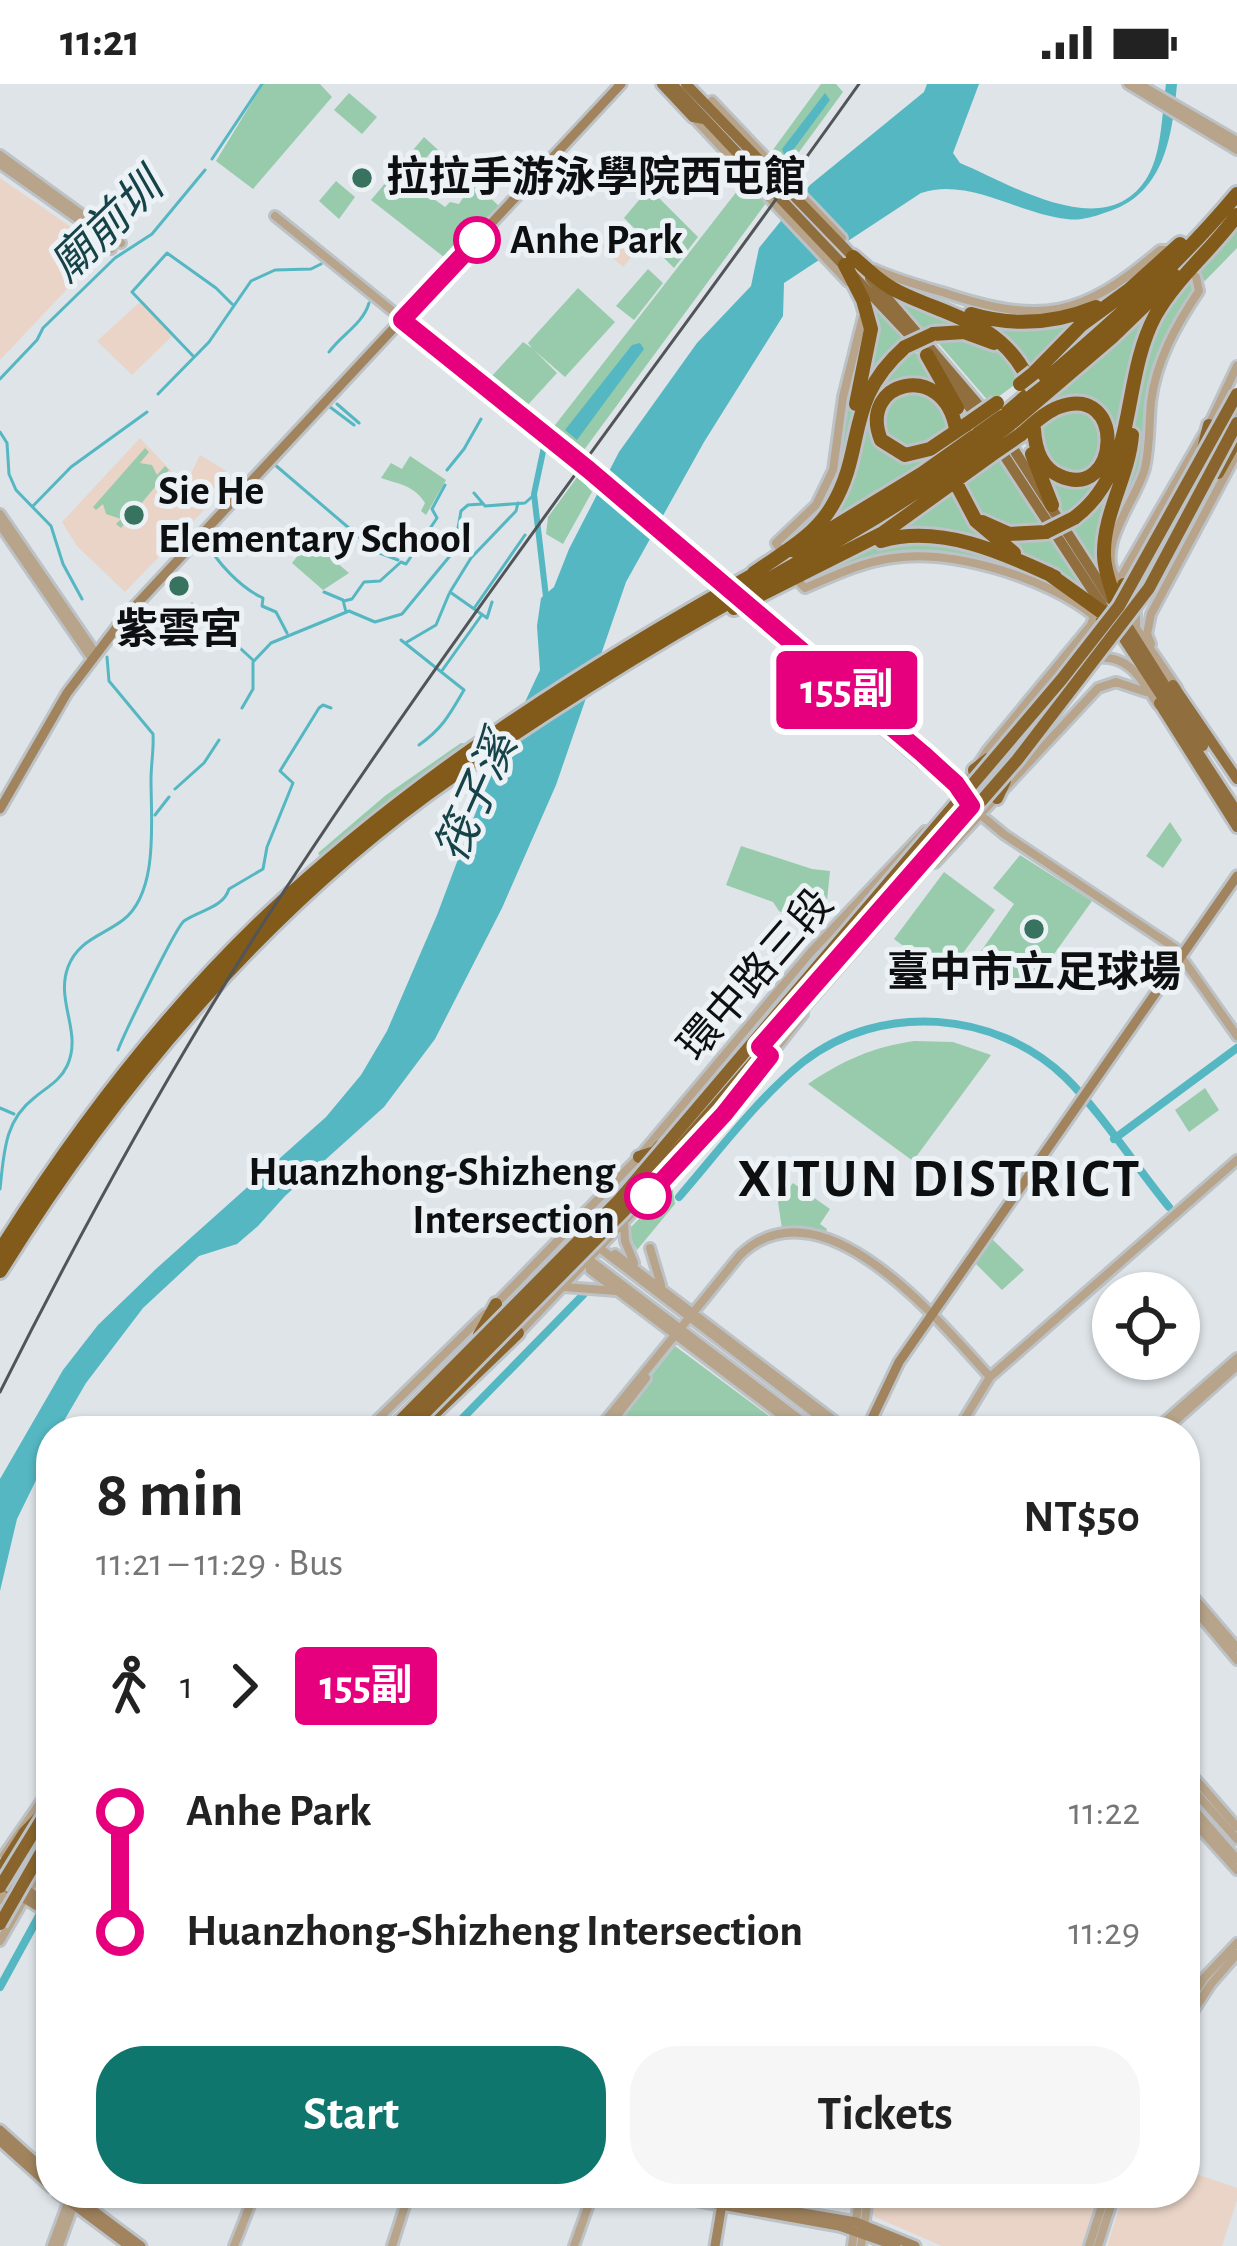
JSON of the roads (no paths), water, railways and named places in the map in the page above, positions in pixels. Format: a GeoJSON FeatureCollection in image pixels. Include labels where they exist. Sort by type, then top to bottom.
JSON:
{"type":"FeatureCollection","features":[{"type":"Feature","properties":{"kind":"highway"},"geometry":{"type":"LineString","coordinates":[[1052,506],[1015,423],[1026,378],[1237,193]]}},
{"type":"Feature","properties":{"kind":"highway"},"geometry":{"type":"LineString","coordinates":[[1015,423],[1201,236],[1237,193]]}},
{"type":"Feature","properties":{"kind":"highway"},"geometry":{"type":"LineString","coordinates":[[737,584],[923,473],[973,435],[1015,423],[1112,337],[1237,214]]}},
{"type":"Feature","properties":{"kind":"highway"},"geometry":{"type":"LineString","coordinates":[[1060,684],[1104,634],[1102,617],[1080,595],[989,536],[976,521],[959,483],[967,502],[987,525],[1015,535],[1046,532],[1074,518],[1096,497],[1115,467],[1138,358],[1162,305],[1237,214]]}},
{"type":"Feature","properties":{"kind":"highway"},"geometry":{"type":"LineString","coordinates":[[847,260],[882,283],[987,330],[1011,352],[1026,378]]}},
{"type":"Feature","properties":{"kind":"highway"},"geometry":{"type":"LineString","coordinates":[[847,260],[871,328],[848,469]]}},
{"type":"Feature","properties":{"kind":"highway"},"geometry":{"type":"LineString","coordinates":[[922,301],[1023,323],[1063,319],[1112,301]]}},
{"type":"Feature","properties":{"kind":"highway"},"geometry":{"type":"LineString","coordinates":[[0,1251],[118,1080],[200,986],[335,855],[474,755],[812,531],[832,507],[848,469],[862,405],[881,372],[905,347],[933,334],[956,332],[983,338],[1010,356],[1026,378]]}},
{"type":"Feature","properties":{"kind":"highway"},"geometry":{"type":"LineString","coordinates":[[927,355],[973,435]]}},
{"type":"Feature","properties":{"kind":"highway"},"geometry":{"type":"LineString","coordinates":[[1110,599],[1105,544],[1130,457],[1138,358]]}},
{"type":"Feature","properties":{"kind":"highway"},"geometry":{"type":"LineString","coordinates":[[973,435],[941,396],[920,384],[893,391],[878,410],[881,440],[904,455],[1015,423],[1057,407],[1080,405],[1097,414],[1106,426],[1106,456],[1085,477],[1060,476],[1015,423]]}},
{"type":"Feature","properties":{"kind":"highway"},"geometry":{"type":"LineString","coordinates":[[413,1416],[627,1208],[832,962],[1110,599],[1237,394]]}},
{"type":"Feature","properties":{"kind":"highway"},"geometry":{"type":"LineString","coordinates":[[997,798],[1140,601],[1235,419]]}},
{"type":"Feature","properties":{"kind":"highway"},"geometry":{"type":"LineString","coordinates":[[974,770],[988,759],[1110,599],[1203,449],[1212,420]]}},
{"type":"Feature","properties":{"kind":"highway"},"geometry":{"type":"LineString","coordinates":[[617,663],[898,524],[973,435]]}},
{"type":"Feature","properties":{"kind":"highway"},"geometry":{"type":"LineString","coordinates":[[665,639],[871,519],[973,435]]}},
{"type":"Feature","properties":{"kind":"highway"},"geometry":{"type":"LineString","coordinates":[[639,1157],[655,1152],[766,1022],[832,962],[1017,760],[1155,591],[1237,439]]}},
{"type":"Feature","properties":{"kind":"highway"},"geometry":{"type":"LineString","coordinates":[[847,551],[921,535],[987,549],[1054,577]]}},
{"type":"Feature","properties":{"kind":"highway"},"geometry":{"type":"LineString","coordinates":[[1080,595],[1110,599],[1136,586],[1158,557]]}},
{"type":"Feature","properties":{"kind":"highway"},"geometry":{"type":"LineString","coordinates":[[1140,601],[1155,591]]}},
{"type":"Feature","properties":{"kind":"highway"},"geometry":{"type":"LineString","coordinates":[[0,1270],[65,1168],[107,1113],[232,969],[371,840],[474,755]]}},
{"type":"Feature","properties":{"kind":"highway"},"geometry":{"type":"LineString","coordinates":[[663,1179],[797,1019],[832,962]]}},
{"type":"Feature","properties":{"kind":"highway"},"geometry":{"type":"LineString","coordinates":[[411,1416],[490,1322],[496,1304]]}},
{"type":"Feature","properties":{"kind":"highway"},"geometry":{"type":"LineString","coordinates":[[416,1416],[518,1334]]}},
{"type":"Feature","properties":{"kind":"highway"},"geometry":{"type":"LineString","coordinates":[[3,1885],[36,1833]]}},
{"type":"Feature","properties":{"kind":"highway"},"geometry":{"type":"LineString","coordinates":[[0,1911],[36,1855]]}},
{"type":"Feature","properties":{"kind":"highway"},"geometry":{"type":"LineString","coordinates":[[0,1924],[36,1858]]}},
{"type":"Feature","properties":{"kind":"main road"},"geometry":{"type":"LineString","coordinates":[[0,809],[67,693],[94,656],[190,545],[621,84]]}},
{"type":"Feature","properties":{"kind":"main road"},"geometry":{"type":"LineString","coordinates":[[662,84],[693,117],[711,111]]}},
{"type":"Feature","properties":{"kind":"main road"},"geometry":{"type":"LineString","coordinates":[[672,84],[711,111]]}},
{"type":"Feature","properties":{"kind":"main road"},"geometry":{"type":"LineString","coordinates":[[686,84],[788,191],[976,413],[1068,549],[1191,709],[1237,778]]}},
{"type":"Feature","properties":{"kind":"main road"},"geometry":{"type":"LineString","coordinates":[[696,84],[711,111]]}},
{"type":"Feature","properties":{"kind":"main road"},"geometry":{"type":"LineString","coordinates":[[847,260],[972,393],[1052,506],[1237,812]]}},
{"type":"Feature","properties":{"kind":"main road"},"geometry":{"type":"LineString","coordinates":[[1212,420],[1235,419]]}},
{"type":"Feature","properties":{"kind":"main road"},"geometry":{"type":"LineString","coordinates":[[1068,549],[1074,566],[1110,599],[1137,643]]}},
{"type":"Feature","properties":{"kind":"main road"},"geometry":{"type":"LineString","coordinates":[[1110,599],[1147,683],[1237,826]]}},
{"type":"Feature","properties":{"kind":"main road"},"geometry":{"type":"LineString","coordinates":[[1170,699],[1237,800]]}},
{"type":"Feature","properties":{"kind":"main road"},"geometry":{"type":"LineString","coordinates":[[873,1416],[891,1374],[1237,876]]}},
{"type":"Feature","properties":{"kind":"main road"},"geometry":{"type":"LineString","coordinates":[[3,1885],[36,1901]]}},
{"type":"Feature","properties":{"kind":"main road"},"geometry":{"type":"LineString","coordinates":[[0,2130],[36,2162]]}},
{"type":"Feature","properties":{"kind":"main road"},"geometry":{"type":"LineString","coordinates":[[0,2141],[36,2173]]}},
{"type":"Feature","properties":{"kind":"main road"},"geometry":{"type":"LineString","coordinates":[[86,2208],[129,2246]]}},
{"type":"Feature","properties":{"kind":"main road"},"geometry":{"type":"LineString","coordinates":[[88,2208],[141,2246]]}},
{"type":"Feature","properties":{"kind":"main road"},"geometry":{"type":"LineString","coordinates":[[715,2246],[721,2208]]}},
{"type":"Feature","properties":{"kind":"main road"},"geometry":{"type":"LineString","coordinates":[[767,2208],[860,2227],[915,2246]]}},
{"type":"Feature","properties":{"kind":"main road"},"geometry":{"type":"LineString","coordinates":[[860,2227],[896,2246]]}},
{"type":"Feature","properties":{"kind":"street"},"geometry":{"type":"LineString","coordinates":[[1128,84],[1186,110],[1237,146]]}},
{"type":"Feature","properties":{"kind":"street"},"geometry":{"type":"LineString","coordinates":[[1145,90],[1189,121],[1237,146]]}},
{"type":"Feature","properties":{"kind":"street"},"geometry":{"type":"LineString","coordinates":[[711,111],[788,191]]}},
{"type":"Feature","properties":{"kind":"street"},"geometry":{"type":"LineString","coordinates":[[693,117],[748,175],[847,260],[1019,314],[1080,302],[1127,279],[1160,250],[1171,250]]}},
{"type":"Feature","properties":{"kind":"street"},"geometry":{"type":"LineString","coordinates":[[0,159],[116,246]]}},
{"type":"Feature","properties":{"kind":"street"},"geometry":{"type":"LineString","coordinates":[[275,216],[588,472],[921,757],[979,814],[1181,954],[1237,1036]]}},
{"type":"Feature","properties":{"kind":"street"},"geometry":{"type":"LineString","coordinates":[[780,549],[776,543],[816,505],[833,470],[843,397],[862,317],[847,260]]}},
{"type":"Feature","properties":{"kind":"street"},"geometry":{"type":"LineString","coordinates":[[1110,599],[1111,549],[1144,473],[1156,375],[1178,323],[1199,291],[1196,277]]}},
{"type":"Feature","properties":{"kind":"street"},"geometry":{"type":"LineString","coordinates":[[413,1416],[578,1251],[760,1047],[1060,684],[1212,420],[1237,366]]}},
{"type":"Feature","properties":{"kind":"street"},"geometry":{"type":"LineString","coordinates":[[1191,709],[1136,628],[1138,597],[1235,419]]}},
{"type":"Feature","properties":{"kind":"street"},"geometry":{"type":"LineString","coordinates":[[1191,709],[1148,634],[1150,614],[1237,453]]}},
{"type":"Feature","properties":{"kind":"street"},"geometry":{"type":"LineString","coordinates":[[0,514],[94,656]]}},
{"type":"Feature","properties":{"kind":"street"},"geometry":{"type":"LineString","coordinates":[[0,525],[94,656]]}},
{"type":"Feature","properties":{"kind":"street"},"geometry":{"type":"LineString","coordinates":[[1139,547],[1176,567]]}},
{"type":"Feature","properties":{"kind":"street"},"geometry":{"type":"LineString","coordinates":[[800,583],[805,587],[878,560],[938,557],[1026,579],[1074,600],[1110,599]]}},
{"type":"Feature","properties":{"kind":"street"},"geometry":{"type":"LineString","coordinates":[[1060,684],[1096,658],[1117,658],[1134,668],[1176,732]]}},
{"type":"Feature","properties":{"kind":"street"},"geometry":{"type":"LineString","coordinates":[[1060,684],[1081,703],[1108,682],[1130,684],[1152,698],[1176,732]]}},
{"type":"Feature","properties":{"kind":"street","name":"環中路三段"},"geometry":{"type":"LineString","coordinates":[[496,1304],[639,1157],[810,953],[966,800],[974,770],[1060,684]]}},
{"type":"Feature","properties":{"kind":"street","name":"環中路三段"},"geometry":{"type":"LineString","coordinates":[[518,1334],[590,1261],[851,957],[1081,703]]}},
{"type":"Feature","properties":{"kind":"street"},"geometry":{"type":"LineString","coordinates":[[588,1239],[966,800]]}},
{"type":"Feature","properties":{"kind":"street"},"geometry":{"type":"LineString","coordinates":[[760,1047],[770,1056]]}},
{"type":"Feature","properties":{"kind":"street"},"geometry":{"type":"LineString","coordinates":[[966,1416],[990,1377],[1237,1160]]}},
{"type":"Feature","properties":{"kind":"street"},"geometry":{"type":"LineString","coordinates":[[623,1222],[625,1240],[642,1280]]}},
{"type":"Feature","properties":{"kind":"street"},"geometry":{"type":"LineString","coordinates":[[613,1416],[752,1244],[782,1232],[822,1237],[872,1260],[933,1315],[990,1377]]}},
{"type":"Feature","properties":{"kind":"street"},"geometry":{"type":"LineString","coordinates":[[566,1234],[588,1239],[828,1416]]}},
{"type":"Feature","properties":{"kind":"street"},"geometry":{"type":"LineString","coordinates":[[566,1234],[578,1251],[783,1416]]}},
{"type":"Feature","properties":{"kind":"street"},"geometry":{"type":"LineString","coordinates":[[600,1248],[635,1267],[819,1416]]}},
{"type":"Feature","properties":{"kind":"street"},"geometry":{"type":"LineString","coordinates":[[650,1248],[664,1292]]}},
{"type":"Feature","properties":{"kind":"street"},"geometry":{"type":"LineString","coordinates":[[590,1261],[590,1270],[618,1292],[794,1416]]}},
{"type":"Feature","properties":{"kind":"street"},"geometry":{"type":"LineString","coordinates":[[564,1286],[618,1292]]}},
{"type":"Feature","properties":{"kind":"street"},"geometry":{"type":"LineString","coordinates":[[1172,1416],[1237,1362]]}},
{"type":"Feature","properties":{"kind":"street"},"geometry":{"type":"LineString","coordinates":[[1180,1416],[1237,1362]]}},
{"type":"Feature","properties":{"kind":"street"},"geometry":{"type":"LineString","coordinates":[[1200,1605],[1237,1648]]}},
{"type":"Feature","properties":{"kind":"street"},"geometry":{"type":"LineString","coordinates":[[1200,1616],[1237,1660]]}},
{"type":"Feature","properties":{"kind":"street"},"geometry":{"type":"LineString","coordinates":[[1200,1784],[1237,1827]]}},
{"type":"Feature","properties":{"kind":"street"},"geometry":{"type":"LineString","coordinates":[[1200,1797],[1237,1839]]}},
{"type":"Feature","properties":{"kind":"street"},"geometry":{"type":"LineString","coordinates":[[0,1861],[36,1809]]}},
{"type":"Feature","properties":{"kind":"street"},"geometry":{"type":"LineString","coordinates":[[1200,1816],[1237,1859]]}},
{"type":"Feature","properties":{"kind":"street"},"geometry":{"type":"LineString","coordinates":[[1200,1829],[1237,1870]]}},
{"type":"Feature","properties":{"kind":"street"},"geometry":{"type":"LineString","coordinates":[[0,1941],[36,1881]]}},
{"type":"Feature","properties":{"kind":"street"},"geometry":{"type":"LineString","coordinates":[[1200,1984],[1237,1943]]}},
{"type":"Feature","properties":{"kind":"street"},"geometry":{"type":"LineString","coordinates":[[1200,2001],[1237,1954]]}},
{"type":"Feature","properties":{"kind":"street"},"geometry":{"type":"LineString","coordinates":[[56,2246],[69,2208]]}},
{"type":"Feature","properties":{"kind":"street"},"geometry":{"type":"LineString","coordinates":[[237,2246],[251,2208]]}},
{"type":"Feature","properties":{"kind":"street"},"geometry":{"type":"LineString","coordinates":[[392,2246],[404,2208]]}},
{"type":"Feature","properties":{"kind":"street"},"geometry":{"type":"LineString","coordinates":[[574,2246],[587,2208]]}},
{"type":"Feature","properties":{"kind":"street"},"geometry":{"type":"LineString","coordinates":[[857,2246],[862,2208]]}},
{"type":"Feature","properties":{"kind":"street"},"geometry":{"type":"LineString","coordinates":[[1089,2246],[1101,2208]]}},
{"type":"Feature","properties":{"kind":"street"},"geometry":{"type":"LineString","coordinates":[[1098,2246],[1110,2208]]}},
{"type":"Feature","properties":{"kind":"water"},"geometry":{"type":"Polygon","coordinates":[[[927,84],[979,84],[953,153],[960,163],[1031,195],[1084,208],[1108,206],[1130,196],[1148,176],[1159,144],[1166,84],[1177,84],[1161,162],[1140,193],[1124,205],[1072,219],[975,193],[939,189],[921,193],[784,283],[783,316],[704,442],[626,582],[556,785],[502,908],[435,1039],[384,1107],[258,1226],[237,1244],[199,1256],[143,1308],[67,1416],[36,1416],[63,1370],[98,1325],[326,1117],[361,1075],[387,1031],[486,785],[540,670],[537,626],[541,598],[554,587],[619,452],[697,343],[751,286],[759,248],[810,185],[924,92],[927,84]]]}},
{"type":"Feature","properties":{"kind":"water"},"geometry":{"type":"Polygon","coordinates":[[[825,93],[830,100],[788,157],[782,149],[825,93]]]}},
{"type":"Feature","properties":{"kind":"water"},"geometry":{"type":"Polygon","coordinates":[[[640,343],[644,349],[577,440],[565,430],[632,345],[640,343]]]}},
{"type":"Feature","properties":{"kind":"water"},"geometry":{"type":"Polygon","coordinates":[[[36,1417],[36,1480],[17,1519],[0,1591],[0,1479],[36,1417]]]}},
{"type":"Feature","properties":{"kind":"waterway"},"geometry":{"type":"LineString","coordinates":[[212,159],[262,84]]}},
{"type":"Feature","properties":{"kind":"waterway","name":"廟前圳"},"geometry":{"type":"LineString","coordinates":[[0,379],[43,328],[115,258],[152,234],[205,170]]}},
{"type":"Feature","properties":{"kind":"waterway"},"geometry":{"type":"LineString","coordinates":[[194,357],[132,292],[167,253],[232,304]]}},
{"type":"Feature","properties":{"kind":"waterway"},"geometry":{"type":"LineString","coordinates":[[158,394],[209,342],[251,281],[275,270],[311,269],[321,264]]}},
{"type":"Feature","properties":{"kind":"waterway"},"geometry":{"type":"LineString","coordinates":[[329,352],[369,303]]}},
{"type":"Feature","properties":{"kind":"waterway"},"geometry":{"type":"LineString","coordinates":[[337,404],[359,423]]}},
{"type":"Feature","properties":{"kind":"waterway"},"geometry":{"type":"LineString","coordinates":[[330,407],[354,425]]}},
{"type":"Feature","properties":{"kind":"waterway"},"geometry":{"type":"LineString","coordinates":[[33,506],[71,467],[147,412]]}},
{"type":"Feature","properties":{"kind":"waterway"},"geometry":{"type":"LineString","coordinates":[[447,470],[481,419]]}},
{"type":"Feature","properties":{"kind":"waterway"},"geometry":{"type":"LineString","coordinates":[[0,432],[7,443],[9,474],[16,490],[51,526],[63,564],[82,599]]}},
{"type":"Feature","properties":{"kind":"waterway"},"geometry":{"type":"LineString","coordinates":[[544,447],[534,494],[546,597]]}},
{"type":"Feature","properties":{"kind":"waterway"},"geometry":{"type":"LineString","coordinates":[[274,464],[377,552],[398,560]]}},
{"type":"Feature","properties":{"kind":"waterway"},"geometry":{"type":"LineString","coordinates":[[344,601],[352,599],[364,582],[380,581],[401,562],[406,564],[437,518],[432,509],[445,485]]}},
{"type":"Feature","properties":{"kind":"waterway"},"geometry":{"type":"LineString","coordinates":[[474,493],[485,506],[525,503],[534,495]]}},
{"type":"Feature","properties":{"kind":"waterway"},"geometry":{"type":"LineString","coordinates":[[492,602],[487,618],[450,592],[471,558],[516,511],[518,503]]}},
{"type":"Feature","properties":{"kind":"waterway"},"geometry":{"type":"LineString","coordinates":[[242,708],[253,689],[253,662],[271,643],[349,611],[375,622],[402,614],[454,551],[461,511],[482,504]]}},
{"type":"Feature","properties":{"kind":"waterway"},"geometry":{"type":"LineString","coordinates":[[475,607],[525,535]]}},
{"type":"Feature","properties":{"kind":"waterway"},"geometry":{"type":"LineString","coordinates":[[206,541],[230,574],[263,598],[262,606],[276,612],[287,633]]}},
{"type":"Feature","properties":{"kind":"waterway"},"geometry":{"type":"LineString","coordinates":[[324,592],[343,600],[346,612]]}},
{"type":"Feature","properties":{"kind":"waterway"},"geometry":{"type":"LineString","coordinates":[[407,642],[436,625],[449,594]]}},
{"type":"Feature","properties":{"kind":"waterway"},"geometry":{"type":"LineString","coordinates":[[192,604],[253,660]]}},
{"type":"Feature","properties":{"kind":"waterway"},"geometry":{"type":"LineString","coordinates":[[441,672],[481,616]]}},
{"type":"Feature","properties":{"kind":"waterway"},"geometry":{"type":"LineString","coordinates":[[401,640],[464,690],[440,726],[419,745]]}},
{"type":"Feature","properties":{"kind":"waterway"},"geometry":{"type":"LineString","coordinates":[[0,1189],[7,1139],[17,1117],[67,1066],[72,1041],[65,980],[72,958],[135,908],[148,874],[153,734],[109,681],[107,657]]}},
{"type":"Feature","properties":{"kind":"waterway"},"geometry":{"type":"LineString","coordinates":[[118,1050],[184,921],[216,905],[229,889],[263,869],[293,783],[280,771],[319,708],[331,708]]}},
{"type":"Feature","properties":{"kind":"waterway"},"geometry":{"type":"LineString","coordinates":[[175,789],[204,763],[219,740]]}},
{"type":"Feature","properties":{"kind":"waterway"},"geometry":{"type":"LineString","coordinates":[[155,815],[169,797]]}},
{"type":"Feature","properties":{"kind":"waterway"},"geometry":{"type":"LineString","coordinates":[[679,1197],[754,1109],[803,1062],[867,1029],[937,1022],[1006,1038],[1065,1077],[1169,1207]]}},
{"type":"Feature","properties":{"kind":"waterway"},"geometry":{"type":"LineString","coordinates":[[1114,1139],[1237,1048]]}},
{"type":"Feature","properties":{"kind":"waterway"},"geometry":{"type":"LineString","coordinates":[[0,1108],[14,1114]]}},
{"type":"Feature","properties":{"kind":"waterway"},"geometry":{"type":"LineString","coordinates":[[465,1416],[583,1295]]}},
{"type":"Feature","properties":{"kind":"waterway"},"geometry":{"type":"LineString","coordinates":[[0,1987],[36,1921]]}},
{"type":"Feature","properties":{"kind":"railway"},"geometry":{"type":"LineString","coordinates":[[0,1392],[140,1128],[296,873],[503,574],[859,84]]}},
{"type":"Feature","properties":{"kind":"place","name":"拉拉手游泳學院西屯館"},"geometry":{"type":"Point","coordinates":[362,178]}},
{"type":"Feature","properties":{"kind":"place","name":"Anhe Park"},"geometry":{"type":"Point","coordinates":[477,240]}},
{"type":"Feature","properties":{"kind":"place","name":"Sie He Elementary School"},"geometry":{"type":"Point","coordinates":[134,515]}},
{"type":"Feature","properties":{"kind":"place","name":"紫雲宮"},"geometry":{"type":"Point","coordinates":[179,586]}},
{"type":"Feature","properties":{"kind":"place","name":"臺中市立足球場"},"geometry":{"type":"Point","coordinates":[1034,929]}},
{"type":"Feature","properties":{"kind":"place","name":"Huanzhong-Shizheng Intersection"},"geometry":{"type":"Point","coordinates":[648,1196]}},
{"type":"Feature","properties":{"kind":"district","name":"XITUN DISTRICT"},"geometry":{"type":"Point","coordinates":[940,1180]}},
{"type":"Feature","properties":{"kind":"water label","name":"筏子溪"},"geometry":{"type":"Point","coordinates":[477,798]}}]}
